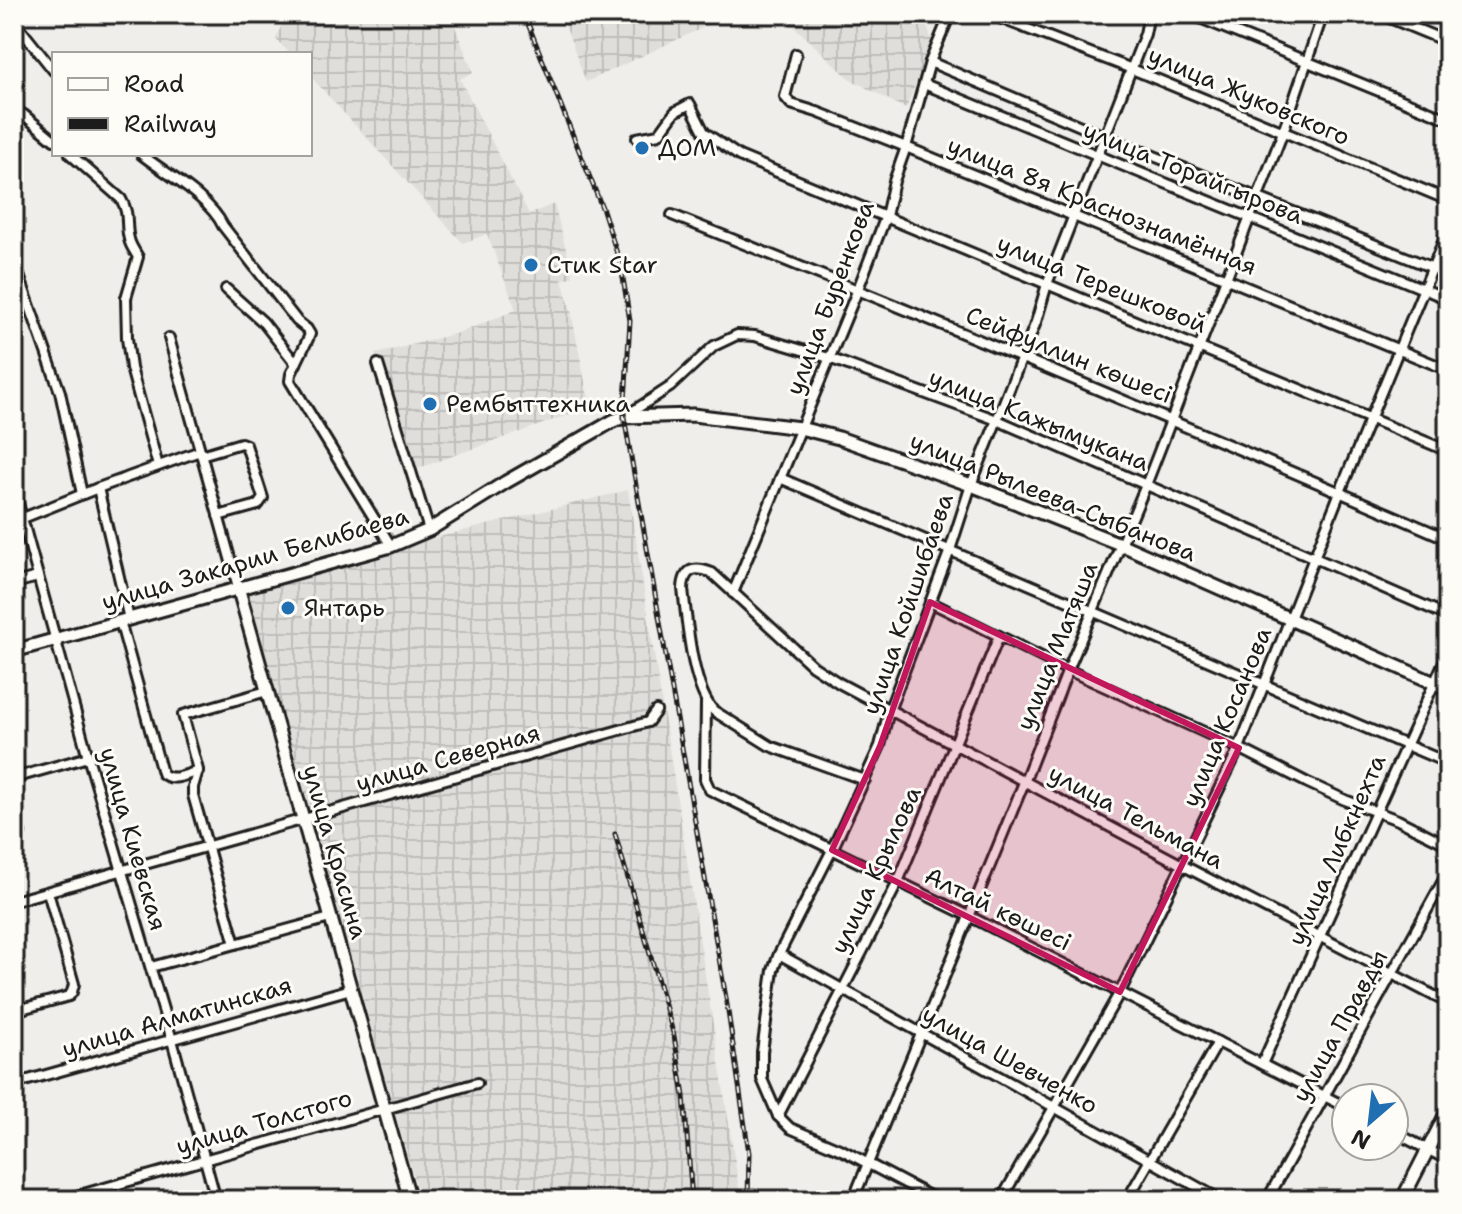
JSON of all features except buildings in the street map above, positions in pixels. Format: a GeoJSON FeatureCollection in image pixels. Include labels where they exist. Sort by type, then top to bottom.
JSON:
{"type":"FeatureCollection","features":[{"type":"Feature","properties":{"kind":"street","name":"улица Буренкова"},"geometry":{"type":"LineString","coordinates":[[733,593],[886,216],[930,62],[950,14]]}},
{"type":"Feature","properties":{"kind":"street","name":"улица Жуковского"},"geometry":{"type":"LineString","coordinates":[[989,14],[1132,69],[1448,200]]}},
{"type":"Feature","properties":{"kind":"street","name":"улица Койшибаева"},"geometry":{"type":"LineString","coordinates":[[778,1116],[762,1079],[762,1052],[773,970],[880,746],[889,711],[950,550],[971,485],[1132,69],[1149,14]]}},
{"type":"Feature","properties":{"kind":"street"},"geometry":{"type":"LineString","coordinates":[[1190,14],[1448,119]]}},
{"type":"Feature","properties":{"kind":"street","name":"улица Матяша"},"geometry":{"type":"LineString","coordinates":[[853,1200],[1146,485],[1283,132],[1323,14]]}},
{"type":"Feature","properties":{"kind":"street"},"geometry":{"type":"LineString","coordinates":[[1380,14],[1448,42]]}},
{"type":"Feature","properties":{"kind":"street"},"geometry":{"type":"LineString","coordinates":[[14,21],[52,68]]}},
{"type":"Feature","properties":{"kind":"street","name":"улица 8я Краснознамённая"},"geometry":{"type":"LineString","coordinates":[[796,54],[785,97],[791,104],[906,147],[1448,370]]}},
{"type":"Feature","properties":{"kind":"street","name":"улица Торайгырова"},"geometry":{"type":"LineString","coordinates":[[930,62],[1104,136],[1448,274]]}},
{"type":"Feature","properties":{"kind":"street","name":"улица Торайгырова"},"geometry":{"type":"LineString","coordinates":[[924,84],[1448,299]]}},
{"type":"Feature","properties":{"kind":"street","name":"улица Терешковой"},"geometry":{"type":"LineString","coordinates":[[637,138],[659,134],[675,112],[690,104],[704,132],[739,156],[1448,451]]}},
{"type":"Feature","properties":{"kind":"street"},"geometry":{"type":"LineString","coordinates":[[14,109],[52,138]]}},
{"type":"Feature","properties":{"kind":"street"},"geometry":{"type":"LineString","coordinates":[[72,156],[126,207],[129,240],[138,257],[126,298],[127,338],[131,368],[158,466]]}},
{"type":"Feature","properties":{"kind":"street"},"geometry":{"type":"LineString","coordinates":[[144,156],[212,208],[297,321],[307,329],[310,334],[290,381],[391,546]]}},
{"type":"Feature","properties":{"kind":"street","name":"Сейфуллин көшесі"},"geometry":{"type":"LineString","coordinates":[[672,215],[1172,419],[1448,539]]}},
{"type":"Feature","properties":{"kind":"street","name":"улица Косанова"},"geometry":{"type":"LineString","coordinates":[[1001,1200],[1120,992],[1239,748],[1448,230]]}},
{"type":"Feature","properties":{"kind":"street"},"geometry":{"type":"LineString","coordinates":[[14,261],[60,392],[82,494]]}},
{"type":"Feature","properties":{"kind":"street"},"geometry":{"type":"LineString","coordinates":[[226,289],[263,322],[296,364]]}},
{"type":"Feature","properties":{"kind":"street","name":"улица Кажымукана"},"geometry":{"type":"LineString","coordinates":[[624,417],[670,387],[714,346],[737,335],[755,336],[829,358],[997,420],[1448,616]]}},
{"type":"Feature","properties":{"kind":"street","name":"улица Красина"},"geometry":{"type":"LineString","coordinates":[[169,338],[410,1200]]}},
{"type":"Feature","properties":{"kind":"street"},"geometry":{"type":"LineString","coordinates":[[378,364],[429,530]]}},
{"type":"Feature","properties":{"kind":"street","name":"улица Рылеева-Сыбанова"},"geometry":{"type":"LineString","coordinates":[[624,417],[693,415],[800,428],[839,438],[971,485],[1120,544],[1448,689]]}},
{"type":"Feature","properties":{"kind":"street","name":"улица Закарии Белибаева"},"geometry":{"type":"LineString","coordinates":[[14,651],[391,546],[429,530],[506,482],[624,417]]}},
{"type":"Feature","properties":{"kind":"street"},"geometry":{"type":"LineString","coordinates":[[23,518],[158,466],[241,443],[246,445],[263,498],[258,505],[218,516]]}},
{"type":"Feature","properties":{"kind":"street"},"geometry":{"type":"LineString","coordinates":[[780,478],[1448,763]]}},
{"type":"Feature","properties":{"kind":"street"},"geometry":{"type":"LineString","coordinates":[[98,488],[124,620],[162,773],[171,778],[198,771]]}},
{"type":"Feature","properties":{"kind":"street","name":"улица Киевская"},"geometry":{"type":"LineString","coordinates":[[14,489],[216,1200]]}},
{"type":"Feature","properties":{"kind":"street","name":"улица Тельмана"},"geometry":{"type":"LineString","coordinates":[[706,703],[695,668],[683,589],[683,580],[690,571],[700,568],[712,573],[813,666],[839,683],[1448,1003]]}},
{"type":"Feature","properties":{"kind":"street"},"geometry":{"type":"LineString","coordinates":[[14,583],[38,577]]}},
{"type":"Feature","properties":{"kind":"street"},"geometry":{"type":"LineString","coordinates":[[930,602],[1306,782],[1398,820],[1448,845]]}},
{"type":"Feature","properties":{"kind":"street","name":"улица Крылова"},"geometry":{"type":"LineString","coordinates":[[778,1116],[898,882],[999,636]]}},
{"type":"Feature","properties":{"kind":"street","name":"улица Либкнехта"},"geometry":{"type":"LineString","coordinates":[[1262,1064],[1448,653]]}},
{"type":"Feature","properties":{"kind":"street"},"geometry":{"type":"LineString","coordinates":[[235,944],[193,795],[198,771],[183,715],[267,691]]}},
{"type":"Feature","properties":{"kind":"street"},"geometry":{"type":"LineString","coordinates":[[706,703],[770,746],[865,780]]}},
{"type":"Feature","properties":{"kind":"street","name":"Алтай көшесі"},"geometry":{"type":"LineString","coordinates":[[706,703],[705,779],[710,790],[969,916],[1330,1099]]}},
{"type":"Feature","properties":{"kind":"street","name":"улица Северная"},"geometry":{"type":"LineString","coordinates":[[14,901],[648,722],[656,711]]}},
{"type":"Feature","properties":{"kind":"street"},"geometry":{"type":"LineString","coordinates":[[14,778],[88,757]]}},
{"type":"Feature","properties":{"kind":"street"},"geometry":{"type":"LineString","coordinates":[[14,810],[20,833]]}},
{"type":"Feature","properties":{"kind":"street","name":"улица Правды"},"geometry":{"type":"LineString","coordinates":[[1267,1200],[1448,872]]}},
{"type":"Feature","properties":{"kind":"street"},"geometry":{"type":"LineString","coordinates":[[14,1011],[69,996],[73,989],[48,892]]}},
{"type":"Feature","properties":{"kind":"street"},"geometry":{"type":"LineString","coordinates":[[151,967],[330,918]]}},
{"type":"Feature","properties":{"kind":"street","name":"улица Шевченко"},"geometry":{"type":"LineString","coordinates":[[779,954],[1221,1200]]}},
{"type":"Feature","properties":{"kind":"street","name":"улица Алматинская"},"geometry":{"type":"LineString","coordinates":[[14,1084],[351,989]]}},
{"type":"Feature","properties":{"kind":"street"},"geometry":{"type":"LineString","coordinates":[[1127,1200],[1218,1042]]}},
{"type":"Feature","properties":{"kind":"street","name":"улица Толстого"},"geometry":{"type":"LineString","coordinates":[[62,1200],[477,1083]]}},
{"type":"Feature","properties":{"kind":"street"},"geometry":{"type":"LineString","coordinates":[[1402,1200],[1448,1110]]}},
{"type":"Feature","properties":{"kind":"street"},"geometry":{"type":"LineString","coordinates":[[778,1116],[790,1128],[868,1163],[937,1200]]}},
{"type":"Feature","properties":{"kind":"street"},"geometry":{"type":"LineString","coordinates":[[1410,1140],[1448,1160]]}},
{"type":"Feature","properties":{"kind":"highlighted area"},"geometry":{"type":"Polygon","coordinates":[[[930,602],[1239,748],[1120,992],[832,850],[880,746],[930,602]]]}},
{"type":"Feature","properties":{"kind":"shaded area"},"geometry":{"type":"Polygon","coordinates":[[[286,14],[450,14],[473,72],[460,79],[529,214],[554,204],[573,276],[562,280],[587,392],[593,406],[413,470],[376,354],[458,333],[516,310],[487,234],[463,243],[312,78],[312,52],[288,52],[276,39],[286,14]]]}},
{"type":"Feature","properties":{"kind":"shaded area"},"geometry":{"type":"Polygon","coordinates":[[[561,14],[732,14],[586,82],[561,14]]]}},
{"type":"Feature","properties":{"kind":"shaded area"},"geometry":{"type":"Polygon","coordinates":[[[793,14],[922,14],[932,40],[906,109],[850,79],[785,18],[793,14]]]}},
{"type":"Feature","properties":{"kind":"shaded area"},"geometry":{"type":"Polygon","coordinates":[[[628,490],[741,1200],[420,1200],[246,585],[628,490]]]}},
{"type":"Feature","properties":{"kind":"railway"},"geometry":{"type":"LineString","coordinates":[[524,14],[603,210],[621,266],[630,321],[624,417],[726,998],[749,1153],[748,1200]]}},
{"type":"Feature","properties":{"kind":"railway"},"geometry":{"type":"LineString","coordinates":[[615,834],[674,1036],[684,1096],[692,1200]]}},
{"type":"Feature","properties":{"kind":"place","name":"ДОМ"},"geometry":{"type":"Point","coordinates":[642,148]}},
{"type":"Feature","properties":{"kind":"place","name":"Стик Star"},"geometry":{"type":"Point","coordinates":[531,265]}},
{"type":"Feature","properties":{"kind":"place","name":"Рембыттехника"},"geometry":{"type":"Point","coordinates":[430,404]}},
{"type":"Feature","properties":{"kind":"place","name":"Янтарь"},"geometry":{"type":"Point","coordinates":[288,608]}}]}
